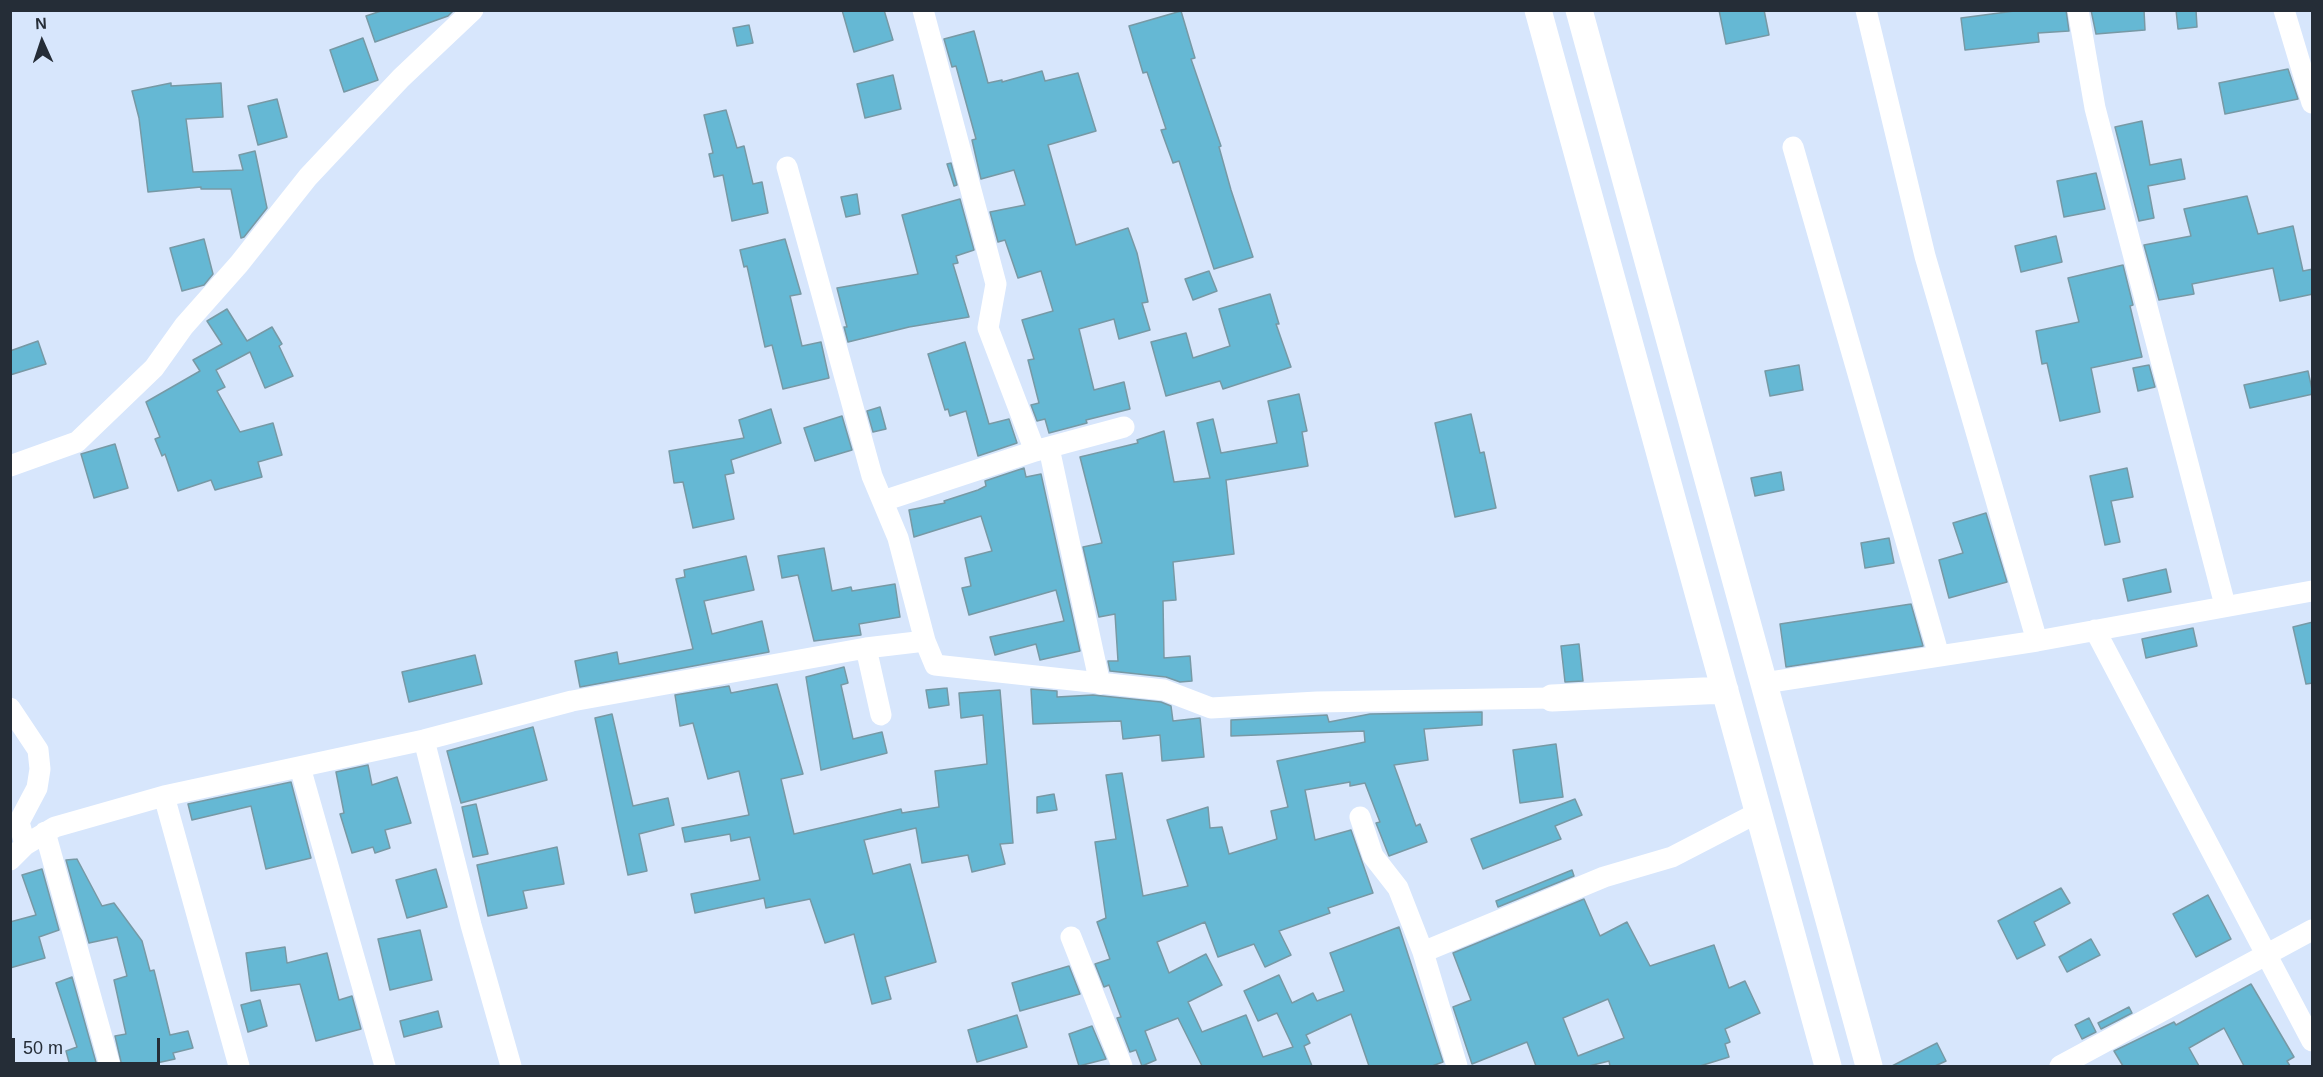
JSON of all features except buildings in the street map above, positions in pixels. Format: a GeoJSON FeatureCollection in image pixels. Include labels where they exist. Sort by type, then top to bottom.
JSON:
{"type":"FeatureCollection","features":[{"type":"Feature","properties":{"kind":"street"},"geometry":{"type":"LineString","coordinates":[[10,466],[77,442],[154,368],[184,326],[252,249],[308,177],[401,78],[473,10]]}},
{"type":"Feature","properties":{"kind":"street"},"geometry":{"type":"LineString","coordinates":[[923,10],[996,284],[988,328],[1042,450],[1100,684]]}},
{"type":"Feature","properties":{"kind":"street"},"geometry":{"type":"LineString","coordinates":[[1538,10],[1828,1066]]}},
{"type":"Feature","properties":{"kind":"street"},"geometry":{"type":"LineString","coordinates":[[1579,10],[1869,1066]]}},
{"type":"Feature","properties":{"kind":"street"},"geometry":{"type":"LineString","coordinates":[[1866,10],[1925,256],[2037,641]]}},
{"type":"Feature","properties":{"kind":"street"},"geometry":{"type":"LineString","coordinates":[[2078,10],[2095,108],[2225,605]]}},
{"type":"Feature","properties":{"kind":"street"},"geometry":{"type":"LineString","coordinates":[[2284,10],[2313,103]]}},
{"type":"Feature","properties":{"kind":"street"},"geometry":{"type":"LineString","coordinates":[[1793,147],[1939,656]]}},
{"type":"Feature","properties":{"kind":"street"},"geometry":{"type":"LineString","coordinates":[[787,167],[872,476],[898,538],[925,641],[935,665],[1164,690],[1211,708],[1317,702],[1552,698],[1725,690]]}},
{"type":"Feature","properties":{"kind":"street"},"geometry":{"type":"LineString","coordinates":[[883,501],[1042,450],[1124,427]]}},
{"type":"Feature","properties":{"kind":"street"},"geometry":{"type":"LineString","coordinates":[[1764,683],[2037,641],[2225,605],[2313,591]]}},
{"type":"Feature","properties":{"kind":"street"},"geometry":{"type":"LineString","coordinates":[[2095,630],[2313,1041]]}},
{"type":"Feature","properties":{"kind":"street"},"geometry":{"type":"LineString","coordinates":[[18,852],[45,832],[77,820],[164,795],[424,740],[572,701],[866,648],[925,641]]}},
{"type":"Feature","properties":{"kind":"street"},"geometry":{"type":"LineString","coordinates":[[866,648],[881,715]]}},
{"type":"Feature","properties":{"kind":"street"},"geometry":{"type":"LineString","coordinates":[[10,708],[38,750],[40,768],[37,788],[19,822],[18,852]]}},
{"type":"Feature","properties":{"kind":"street"},"geometry":{"type":"LineString","coordinates":[[424,740],[474,935],[511,1066]]}},
{"type":"Feature","properties":{"kind":"street"},"geometry":{"type":"LineString","coordinates":[[300,767],[385,1066]]}},
{"type":"Feature","properties":{"kind":"street"},"geometry":{"type":"LineString","coordinates":[[164,795],[239,1066]]}},
{"type":"Feature","properties":{"kind":"street"},"geometry":{"type":"LineString","coordinates":[[1423,952],[1604,878],[1672,857],[1759,812]]}},
{"type":"Feature","properties":{"kind":"street"},"geometry":{"type":"LineString","coordinates":[[1360,817],[1372,856],[1398,888],[1423,952],[1457,1066]]}},
{"type":"Feature","properties":{"kind":"street"},"geometry":{"type":"LineString","coordinates":[[45,832],[110,1066]]}},
{"type":"Feature","properties":{"kind":"street"},"geometry":{"type":"LineString","coordinates":[[2060,1066],[2313,930]]}},
{"type":"Feature","properties":{"kind":"street"},"geometry":{"type":"LineString","coordinates":[[1071,937],[1122,1066]]}}]}
